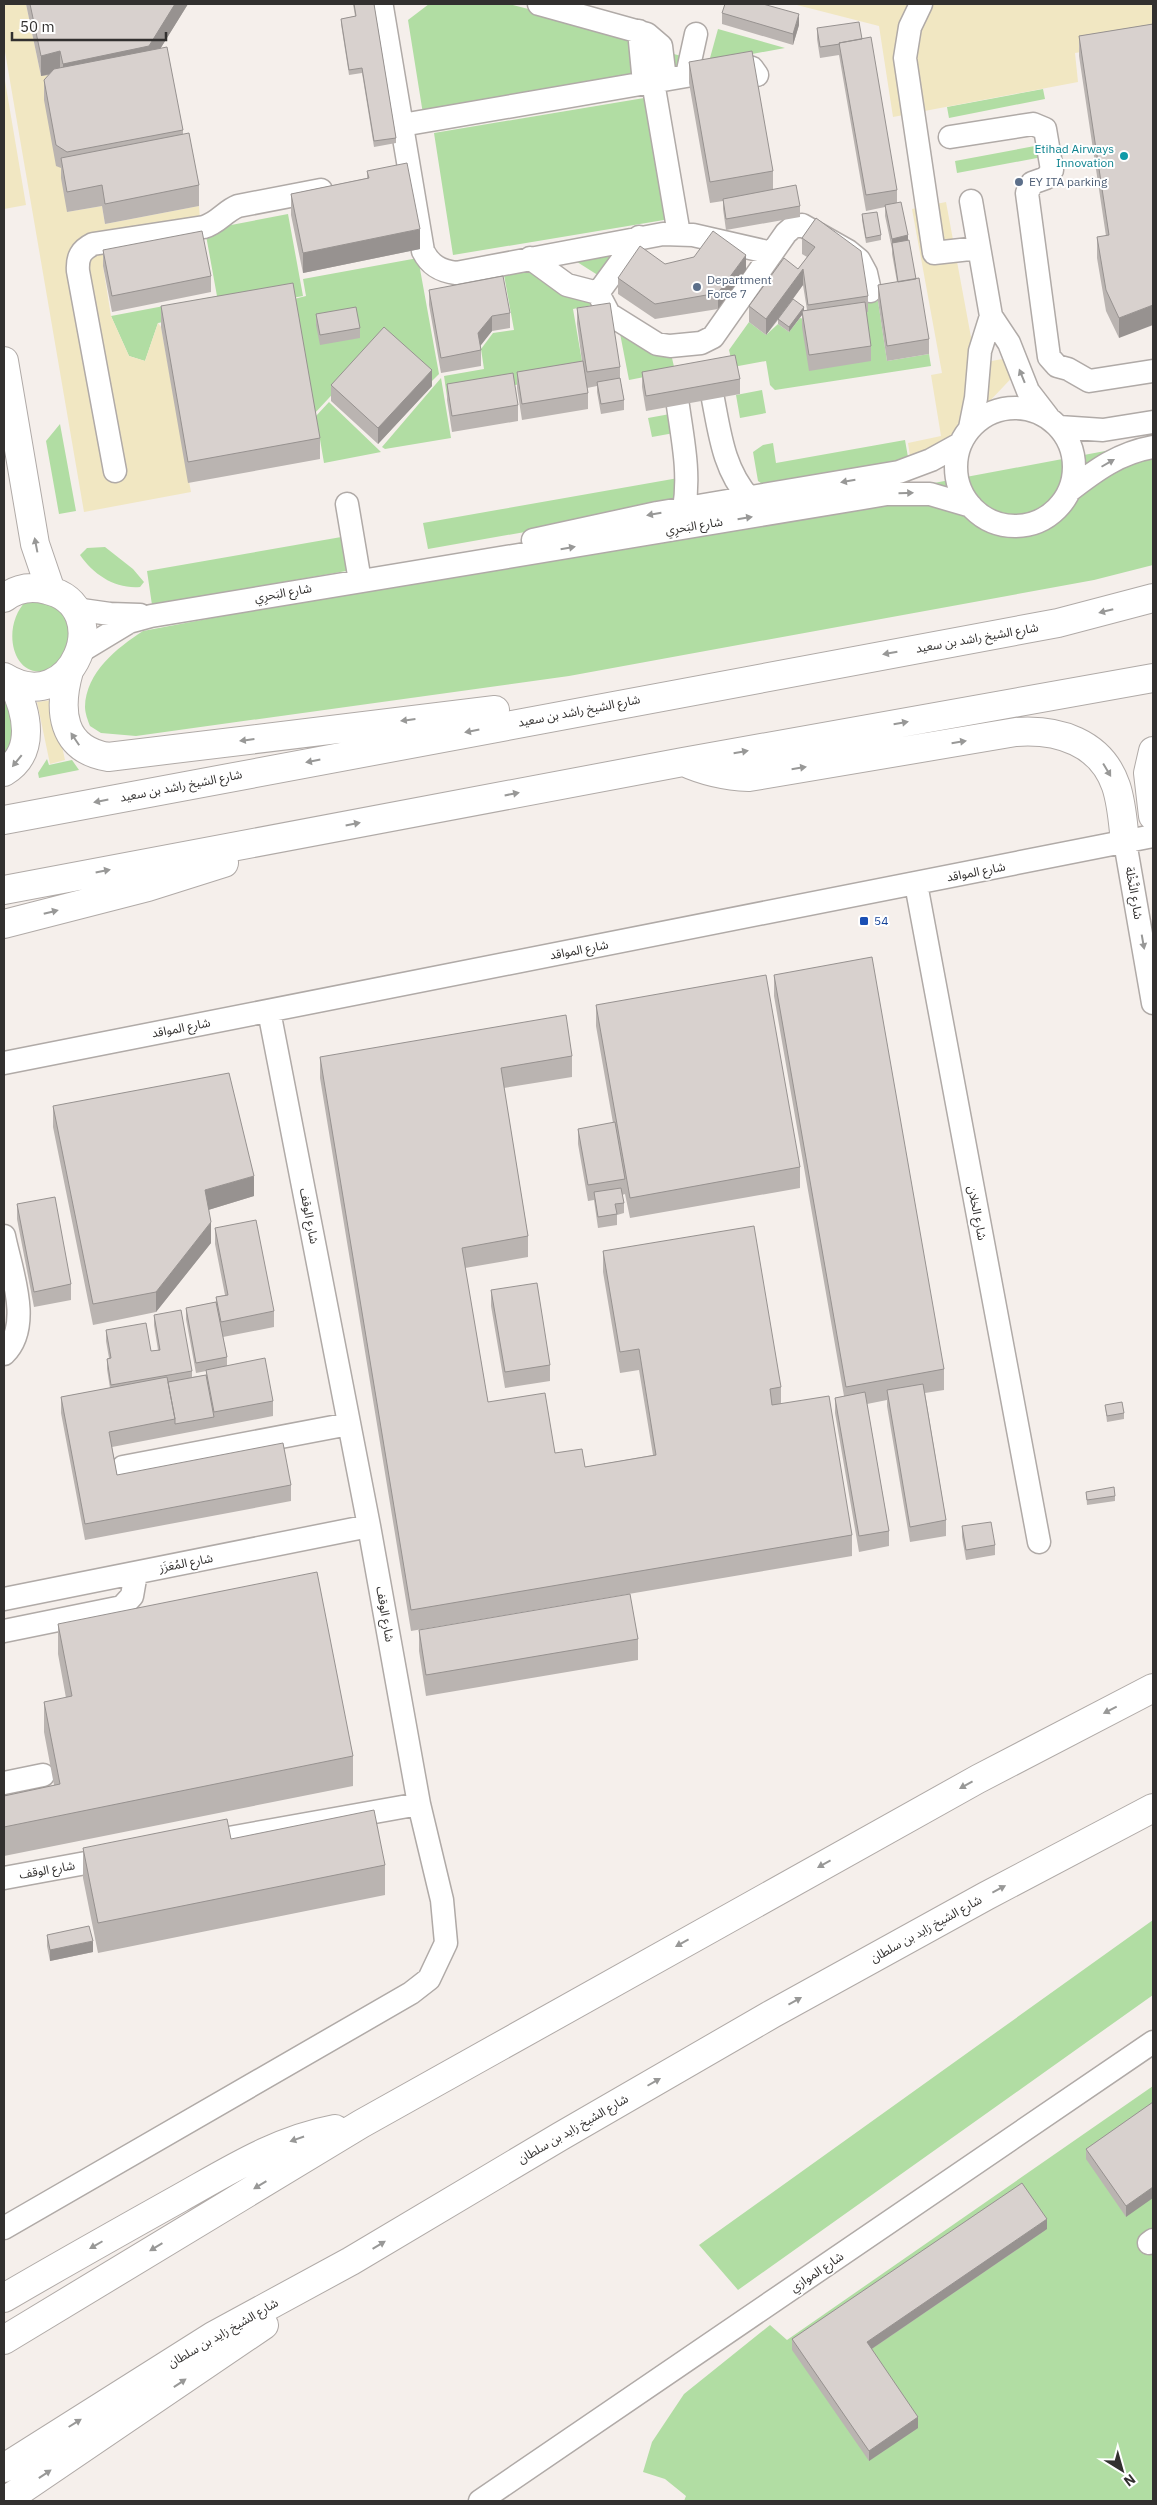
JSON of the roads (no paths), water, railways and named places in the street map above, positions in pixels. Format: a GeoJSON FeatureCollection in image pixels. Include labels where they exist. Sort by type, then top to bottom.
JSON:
{"type":"FeatureCollection","features":[{"type":"Feature","properties":{"kind":"main road"},"geometry":{"type":"LineString","coordinates":[[4,361],[35,544],[51,591]]}},
{"type":"Feature","properties":{"kind":"main road"},"geometry":{"type":"LineString","coordinates":[[4,598],[24,588],[38,588],[60,595],[75,609],[81,622],[83,637],[62,705],[66,723],[73,739],[88,752],[108,757],[735,682]]}},
{"type":"Feature","properties":{"kind":"main road","name":"شارع الشيخ راشد بن سعيد"},"geometry":{"type":"LineString","coordinates":[[4,820],[1058,623],[1153,598]]}},
{"type":"Feature","properties":{"kind":"main road"},"geometry":{"type":"LineString","coordinates":[[8,680],[27,686],[42,686],[57,681],[75,661]]}},
{"type":"Feature","properties":{"kind":"main road"},"geometry":{"type":"LineString","coordinates":[[4,890],[683,762],[1153,678]]}},
{"type":"Feature","properties":{"kind":"main road"},"geometry":{"type":"LineString","coordinates":[[4,772],[19,761],[26,743],[22,706],[8,680]]}},
{"type":"Feature","properties":{"kind":"main road"},"geometry":{"type":"LineString","coordinates":[[683,762],[704,771],[726,776],[749,776],[1040,730],[1064,735],[1085,746],[1103,763],[1115,784],[1126,842]]}},
{"type":"Feature","properties":{"kind":"main road"},"geometry":{"type":"LineString","coordinates":[[1153,751],[1148,773],[1153,816]]}},
{"type":"Feature","properties":{"kind":"main road"},"geometry":{"type":"LineString","coordinates":[[4,924],[148,887],[211,867],[305,832]]}},
{"type":"Feature","properties":{"kind":"main road"},"geometry":{"type":"LineString","coordinates":[[4,2340],[361,2124],[969,1783],[1153,1688]]}},
{"type":"Feature","properties":{"kind":"main road","name":"شارع الشيخ زايد بن سلطان"},"geometry":{"type":"LineString","coordinates":[[4,2468],[213,2336],[351,2261],[561,2136],[772,2014],[986,1896],[1153,1808]]}},
{"type":"Feature","properties":{"kind":"main road"},"geometry":{"type":"LineString","coordinates":[[4,2298],[232,2167],[273,2147],[308,2136],[361,2124]]}},
{"type":"Feature","properties":{"kind":"main road"},"geometry":{"type":"LineString","coordinates":[[5,2501],[223,2355],[351,2261]]}},
{"type":"Feature","properties":{"kind":"street"},"geometry":{"type":"LineString","coordinates":[[540,4],[639,30],[654,81],[679,234]]}},
{"type":"Feature","properties":{"kind":"street"},"geometry":{"type":"LineString","coordinates":[[921,4],[910,27],[905,58],[934,253],[979,248]]}},
{"type":"Feature","properties":{"kind":"street"},"geometry":{"type":"LineString","coordinates":[[382,7],[402,125],[400,174],[423,251],[431,264],[437,268],[456,273],[639,237],[679,234],[772,253]]}},
{"type":"Feature","properties":{"kind":"street"},"geometry":{"type":"LineString","coordinates":[[687,76],[696,34]]}},
{"type":"Feature","properties":{"kind":"street"},"geometry":{"type":"LineString","coordinates":[[402,125],[744,66],[752,68],[757,75]]}},
{"type":"Feature","properties":{"kind":"street"},"geometry":{"type":"LineString","coordinates":[[950,136],[1033,124],[1045,129],[1052,170],[1046,178],[1032,183],[1027,193],[1049,357],[1057,366],[1068,369],[1077,376],[1089,381],[1153,371]]}},
{"type":"Feature","properties":{"kind":"street"},"geometry":{"type":"LineString","coordinates":[[114,471],[78,271],[80,254],[85,248],[93,244],[204,227],[219,220],[227,212],[238,206],[343,186]]}},
{"type":"Feature","properties":{"kind":"street"},"geometry":{"type":"LineString","coordinates":[[972,201],[991,316],[1010,343],[1028,391],[1069,441],[1074,457],[1074,474],[1069,491],[1058,507],[1043,519],[1024,525],[1004,525],[986,518],[971,506],[962,492],[956,477],[956,460],[976,398],[980,351],[991,316]]}},
{"type":"Feature","properties":{"kind":"street"},"geometry":{"type":"LineString","coordinates":[[530,258],[567,285],[598,293],[606,309],[613,317],[671,355],[705,342],[716,334],[789,229],[802,225],[848,251],[859,260],[866,273],[870,291]]}},
{"type":"Feature","properties":{"kind":"street"},"geometry":{"type":"LineString","coordinates":[[598,293],[639,237]]}},
{"type":"Feature","properties":{"kind":"street"},"geometry":{"type":"LineString","coordinates":[[705,342],[708,366]]}},
{"type":"Feature","properties":{"kind":"street"},"geometry":{"type":"LineString","coordinates":[[713,399],[725,458],[738,486],[749,498]]}},
{"type":"Feature","properties":{"kind":"street"},"geometry":{"type":"LineString","coordinates":[[678,406],[687,464],[684,509]]}},
{"type":"Feature","properties":{"kind":"street"},"geometry":{"type":"LineString","coordinates":[[965,436],[982,417],[998,410],[1015,408],[1032,410],[1053,422],[1103,430],[1153,422]]}},
{"type":"Feature","properties":{"kind":"street","name":"شارع البَحرِي"},"geometry":{"type":"LineString","coordinates":[[416,571],[542,537],[684,509],[899,472],[931,460],[965,436]]}},
{"type":"Feature","properties":{"kind":"street"},"geometry":{"type":"LineString","coordinates":[[1069,491],[1113,460],[1128,453],[1153,447]]}},
{"type":"Feature","properties":{"kind":"street","name":"شارع البَحرِي"},"geometry":{"type":"LineString","coordinates":[[75,661],[129,622],[151,616],[887,494],[930,494],[971,506]]}},
{"type":"Feature","properties":{"kind":"street"},"geometry":{"type":"LineString","coordinates":[[347,504],[360,580]]}},
{"type":"Feature","properties":{"kind":"street","name":"شارع البَحرِي"},"geometry":{"type":"LineString","coordinates":[[75,609],[110,614],[151,616]]}},
{"type":"Feature","properties":{"kind":"street","name":"شارع المواقد"},"geometry":{"type":"LineString","coordinates":[[4,1063],[1153,836]]}},
{"type":"Feature","properties":{"kind":"street","name":"شارع النَّخْلة"},"geometry":{"type":"LineString","coordinates":[[1126,842],[1153,1003]]}},
{"type":"Feature","properties":{"kind":"street","name":"شارع الخلان"},"geometry":{"type":"LineString","coordinates":[[916,884],[1039,1542]]}},
{"type":"Feature","properties":{"kind":"street","name":"شارع الوقف"},"geometry":{"type":"LineString","coordinates":[[4,2228],[411,1993],[418,1970],[434,1937],[442,1900],[419,1804],[369,1526],[269,1011]]}},
{"type":"Feature","properties":{"kind":"street"},"geometry":{"type":"LineString","coordinates":[[4,1236],[20,1316],[14,1342],[4,1354]]}},
{"type":"Feature","properties":{"kind":"street"},"geometry":{"type":"LineString","coordinates":[[123,1467],[349,1424]]}},
{"type":"Feature","properties":{"kind":"street","name":"شارع المُعَزَز"},"geometry":{"type":"LineString","coordinates":[[4,1599],[369,1526]]}},
{"type":"Feature","properties":{"kind":"street"},"geometry":{"type":"LineString","coordinates":[[4,1631],[122,1607],[132,1596],[136,1573]]}},
{"type":"Feature","properties":{"kind":"street"},"geometry":{"type":"LineString","coordinates":[[4,1783],[43,1775]]}},
{"type":"Feature","properties":{"kind":"street"},"geometry":{"type":"LineString","coordinates":[[178,1847],[419,1804]]}},
{"type":"Feature","properties":{"kind":"street","name":"شارع الوقف"},"geometry":{"type":"LineString","coordinates":[[4,1878],[129,1855]]}},
{"type":"Feature","properties":{"kind":"street","name":"شارع الموازي"},"geometry":{"type":"LineString","coordinates":[[480,2501],[1153,2042]]}},
{"type":"Feature","properties":{"kind":"place","name":"Etihad Airways Innovation"},"geometry":{"type":"Point","coordinates":[1124,156]}},
{"type":"Feature","properties":{"kind":"place","name":"EY ITA parking"},"geometry":{"type":"Point","coordinates":[1019,182]}},
{"type":"Feature","properties":{"kind":"place","name":"Department Force 7"},"geometry":{"type":"Point","coordinates":[697,287]}},
{"type":"Feature","properties":{"kind":"place","name":"54"},"geometry":{"type":"Point","coordinates":[864,921]}}]}
